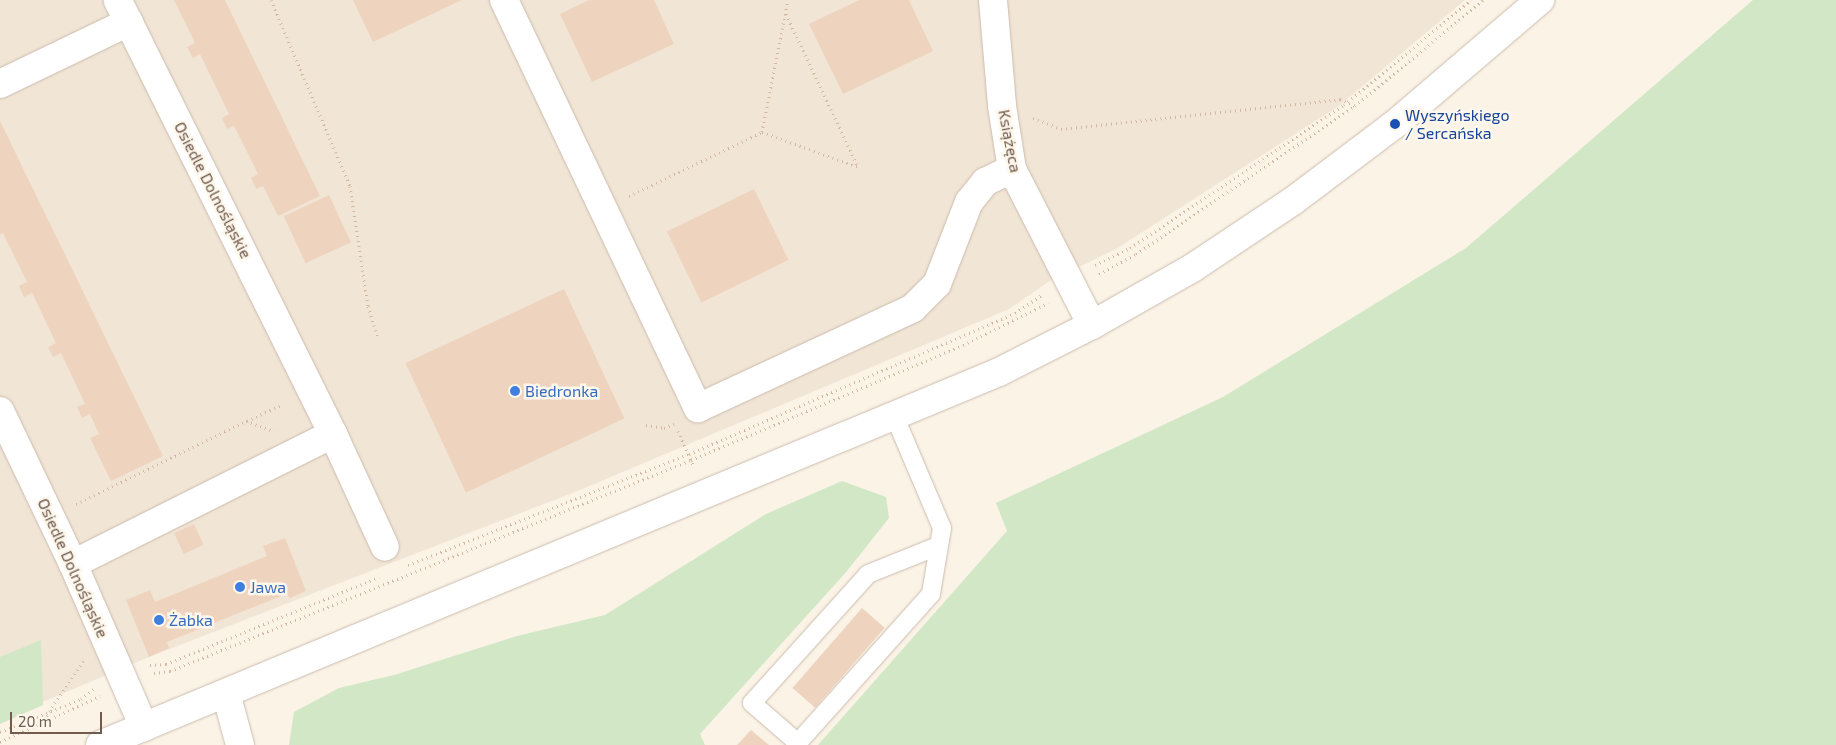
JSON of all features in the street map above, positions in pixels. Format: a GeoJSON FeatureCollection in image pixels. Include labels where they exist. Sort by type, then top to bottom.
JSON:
{"type":"FeatureCollection","features":[{"type":"Feature","properties":{"kind":"street"},"geometry":{"type":"LineString","coordinates":[[504,0],[698,408],[913,308],[937,284],[969,202],[985,182],[1012,169]]}},
{"type":"Feature","properties":{"kind":"street","name":"Książęca"},"geometry":{"type":"LineString","coordinates":[[993,0],[1002,106],[1012,169],[1092,325]]}},
{"type":"Feature","properties":{"kind":"street"},"geometry":{"type":"LineString","coordinates":[[100,745],[999,372],[1092,325],[1194,267],[1293,201],[1396,124],[1540,0]]}},
{"type":"Feature","properties":{"kind":"street"},"geometry":{"type":"LineString","coordinates":[[0,84],[124,11]]}},
{"type":"Feature","properties":{"kind":"street","name":"Osiedle Dolnośląskie"},"geometry":{"type":"LineString","coordinates":[[124,11],[308,379],[322,439],[385,547]]}},
{"type":"Feature","properties":{"kind":"street","name":"Osiedle Dolnośląskie"},"geometry":{"type":"LineString","coordinates":[[0,411],[73,564],[144,727]]}},
{"type":"Feature","properties":{"kind":"street"},"geometry":{"type":"LineString","coordinates":[[73,564],[322,439]]}},
{"type":"Feature","properties":{"kind":"street"},"geometry":{"type":"LineString","coordinates":[[226,693],[240,745]]}},
{"type":"Feature","properties":{"kind":"lane"},"geometry":{"type":"LineString","coordinates":[[894,416],[942,528],[931,594],[798,743],[752,703],[868,574],[938,546]]}},
{"type":"Feature","properties":{"kind":"path"},"geometry":{"type":"LineString","coordinates":[[271,0],[350,186],[368,306],[377,336]]}},
{"type":"Feature","properties":{"kind":"path"},"geometry":{"type":"LineString","coordinates":[[762,132],[788,0]]}},
{"type":"Feature","properties":{"kind":"path"},"geometry":{"type":"LineString","coordinates":[[1092,267],[1130,248],[1348,102],[1471,0]]}},
{"type":"Feature","properties":{"kind":"path"},"geometry":{"type":"LineString","coordinates":[[1094,277],[1136,254],[1355,106],[1482,0]]}},
{"type":"Feature","properties":{"kind":"path"},"geometry":{"type":"LineString","coordinates":[[604,209],[762,132],[858,167],[786,14]]}},
{"type":"Feature","properties":{"kind":"path"},"geometry":{"type":"LineString","coordinates":[[1002,106],[1061,129],[1340,99],[1355,106]]}},
{"type":"Feature","properties":{"kind":"path"},"geometry":{"type":"LineString","coordinates":[[401,568],[689,454],[998,320],[1046,292]]}},
{"type":"Feature","properties":{"kind":"path"},"geometry":{"type":"LineString","coordinates":[[149,674],[170,672],[691,460],[963,345],[1052,300]]}},
{"type":"Feature","properties":{"kind":"path"},"geometry":{"type":"LineString","coordinates":[[50,516],[282,405]]}},
{"type":"Feature","properties":{"kind":"path"},"geometry":{"type":"LineString","coordinates":[[646,425],[664,428],[692,415],[698,408]]}},
{"type":"Feature","properties":{"kind":"path"},"geometry":{"type":"LineString","coordinates":[[246,421],[322,439]]}},
{"type":"Feature","properties":{"kind":"path"},"geometry":{"type":"LineString","coordinates":[[675,424],[696,472]]}},
{"type":"Feature","properties":{"kind":"path"},"geometry":{"type":"LineString","coordinates":[[146,666],[166,664],[382,576]]}},
{"type":"Feature","properties":{"kind":"path"},"geometry":{"type":"LineString","coordinates":[[41,725],[102,631]]}},
{"type":"Feature","properties":{"kind":"path"},"geometry":{"type":"LineString","coordinates":[[0,732],[81,699],[100,684]]}},
{"type":"Feature","properties":{"kind":"path"},"geometry":{"type":"LineString","coordinates":[[0,742],[85,706],[109,690]]}},
{"type":"Feature","properties":{"kind":"shaded area"},"geometry":{"type":"Polygon","coordinates":[[[0,0],[1465,0],[1340,105],[1116,249],[1048,282],[1009,309],[580,490],[149,657],[0,720],[0,0]]]}},
{"type":"Feature","properties":{"kind":"green space"},"geometry":{"type":"Polygon","coordinates":[[[1753,0],[1836,0],[1836,745],[818,745],[1007,531],[996,503],[1223,397],[1466,248],[1753,0]]]}},
{"type":"Feature","properties":{"kind":"green space"},"geometry":{"type":"Polygon","coordinates":[[[842,481],[886,497],[889,518],[847,571],[700,734],[705,745],[289,745],[294,712],[339,688],[394,675],[517,636],[605,615],[766,514],[842,481]]]}},
{"type":"Feature","properties":{"kind":"green space"},"geometry":{"type":"Polygon","coordinates":[[[41,640],[43,705],[0,724],[0,657],[41,640]]]}},
{"type":"Feature","properties":{"kind":"building"},"geometry":{"type":"Polygon","coordinates":[[[174,0],[225,0],[320,196],[278,216],[263,186],[256,189],[251,178],[258,174],[234,126],[227,129],[222,118],[229,114],[200,54],[193,58],[187,47],[195,43],[174,0]]]}},
{"type":"Feature","properties":{"kind":"building"},"geometry":{"type":"Polygon","coordinates":[[[353,0],[462,0],[373,42],[353,0]]]}},
{"type":"Feature","properties":{"kind":"building"},"geometry":{"type":"Polygon","coordinates":[[[589,0],[654,0],[674,44],[592,82],[560,14],[589,0]]]}},
{"type":"Feature","properties":{"kind":"building"},"geometry":{"type":"Polygon","coordinates":[[[859,0],[909,0],[933,51],[843,94],[809,24],[859,0]]]}},
{"type":"Feature","properties":{"kind":"building"},"geometry":{"type":"Polygon","coordinates":[[[0,121],[163,456],[111,481],[90,438],[99,434],[90,414],[82,418],[77,407],[85,404],[61,353],[53,357],[48,347],[56,343],[32,293],[24,297],[19,286],[27,282],[3,233],[0,234],[0,121]]]}},
{"type":"Feature","properties":{"kind":"building"},"geometry":{"type":"Polygon","coordinates":[[[754,189],[789,260],[701,303],[667,232],[754,189]]]}},
{"type":"Feature","properties":{"kind":"building"},"geometry":{"type":"Polygon","coordinates":[[[329,195],[351,242],[306,263],[284,216],[329,195]]]}},
{"type":"Feature","properties":{"kind":"building","name":"Biedronka"},"geometry":{"type":"Polygon","coordinates":[[[564,289],[624,419],[466,493],[405,363],[564,289]]]}},
{"type":"Feature","properties":{"kind":"building"},"geometry":{"type":"Polygon","coordinates":[[[194,524],[204,545],[184,554],[174,533],[194,524]]]}},
{"type":"Feature","properties":{"kind":"building"},"geometry":{"type":"Polygon","coordinates":[[[285,538],[306,591],[290,598],[286,594],[167,642],[169,648],[149,657],[126,600],[150,590],[155,602],[267,556],[263,546],[285,538]]]}},
{"type":"Feature","properties":{"kind":"building"},"geometry":{"type":"Polygon","coordinates":[[[862,608],[885,628],[815,708],[792,688],[862,608]]]}},
{"type":"Feature","properties":{"kind":"building"},"geometry":{"type":"Polygon","coordinates":[[[751,730],[769,745],[737,745],[751,730]]]}},
{"type":"Feature","properties":{"kind":"place","name":"Wyszyńskiego / Sercańska"},"geometry":{"type":"Point","coordinates":[1395,124]}},
{"type":"Feature","properties":{"kind":"place","name":"Biedronka"},"geometry":{"type":"Point","coordinates":[515,391]}},
{"type":"Feature","properties":{"kind":"place","name":"Jawa"},"geometry":{"type":"Point","coordinates":[240,587]}},
{"type":"Feature","properties":{"kind":"place","name":"Żabka"},"geometry":{"type":"Point","coordinates":[159,620]}}]}
